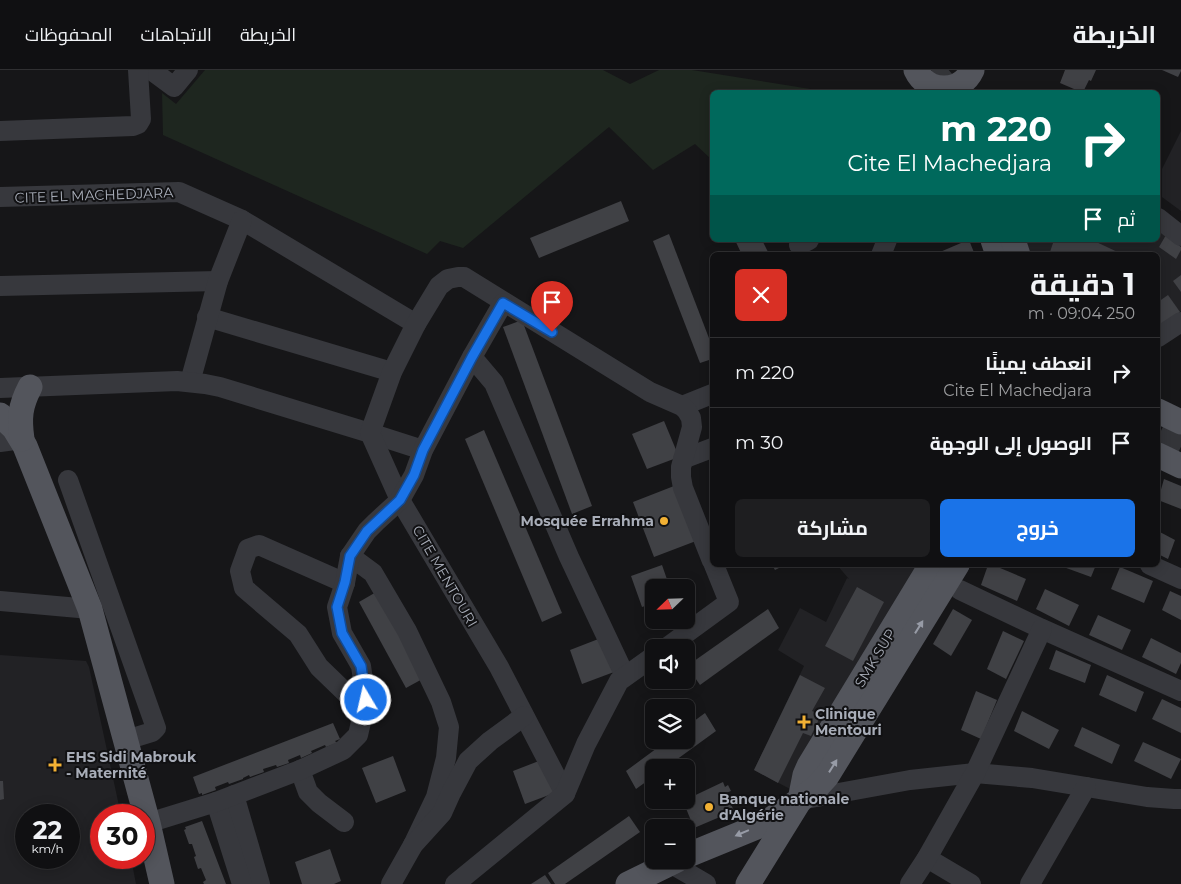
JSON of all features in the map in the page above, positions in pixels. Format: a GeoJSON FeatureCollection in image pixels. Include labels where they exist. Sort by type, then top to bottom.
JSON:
{"type":"FeatureCollection","features":[{"type":"Feature","properties":{"kind":"main road"},"geometry":{"type":"LineString","coordinates":[[921,80],[938,88],[946,89],[970,79]]}},
{"type":"Feature","properties":{"kind":"main road"},"geometry":{"type":"LineString","coordinates":[[11,440],[20,421],[20,412],[30,388]]}},
{"type":"Feature","properties":{"kind":"main road"},"geometry":{"type":"LineString","coordinates":[[1160,412],[1181,422]]}},
{"type":"Feature","properties":{"kind":"main road"},"geometry":{"type":"LineString","coordinates":[[0,415],[14,428],[11,440],[90,609],[143,804]]}},
{"type":"Feature","properties":{"kind":"main road"},"geometry":{"type":"LineString","coordinates":[[1160,456],[1181,466]]}},
{"type":"Feature","properties":{"kind":"main road","name":"SMK SUP"},"geometry":{"type":"LineString","coordinates":[[800,800],[809,766],[930,567]]}},
{"type":"Feature","properties":{"kind":"main road"},"geometry":{"type":"LineString","coordinates":[[695,853],[764,824],[817,787],[827,776],[956,567]]}},
{"type":"Feature","properties":{"kind":"main road"},"geometry":{"type":"LineString","coordinates":[[748,884],[800,800]]}},
{"type":"Feature","properties":{"kind":"main road"},"geometry":{"type":"LineString","coordinates":[[155,854],[162,884]]}},
{"type":"Feature","properties":{"kind":"main road"},"geometry":{"type":"LineString","coordinates":[[628,884],[659,869]]}},
{"type":"Feature","properties":{"kind":"street"},"geometry":{"type":"LineString","coordinates":[[0,131],[133,126],[138,124],[141,119],[138,70]]}},
{"type":"Feature","properties":{"kind":"street"},"geometry":{"type":"LineString","coordinates":[[151,70],[174,87],[188,70]]}},
{"type":"Feature","properties":{"kind":"street","name":"CITE EL MACHEDJARA"},"geometry":{"type":"LineString","coordinates":[[0,197],[179,192],[242,220],[416,324]]}},
{"type":"Feature","properties":{"kind":"street"},"geometry":{"type":"LineString","coordinates":[[190,382],[218,281],[242,220]]}},
{"type":"Feature","properties":{"kind":"street"},"geometry":{"type":"LineString","coordinates":[[1160,220],[1181,236]]}},
{"type":"Feature","properties":{"kind":"street"},"geometry":{"type":"LineString","coordinates":[[370,433],[392,372],[416,324],[439,286],[453,277],[464,278],[650,392],[682,406],[687,411],[691,418],[692,427],[680,467],[681,477],[683,488],[710,556]]}},
{"type":"Feature","properties":{"kind":"street"},"geometry":{"type":"LineString","coordinates":[[0,286],[218,281]]}},
{"type":"Feature","properties":{"kind":"street"},"geometry":{"type":"LineString","coordinates":[[155,821],[225,799],[300,770],[343,750],[358,735],[366,700],[361,666],[342,633],[337,607],[345,582],[350,556],[367,531],[400,500],[414,475],[423,450],[503,303]]}},
{"type":"Feature","properties":{"kind":"street"},"geometry":{"type":"LineString","coordinates":[[208,317],[392,372]]}},
{"type":"Feature","properties":{"kind":"street"},"geometry":{"type":"LineString","coordinates":[[1160,336],[1181,322]]}},
{"type":"Feature","properties":{"kind":"street"},"geometry":{"type":"LineString","coordinates":[[472,357],[494,383],[569,557],[625,676]]}},
{"type":"Feature","properties":{"kind":"street"},"geometry":{"type":"LineString","coordinates":[[0,388],[170,381],[190,382],[220,387],[423,450]]}},
{"type":"Feature","properties":{"kind":"street"},"geometry":{"type":"LineString","coordinates":[[682,406],[710,395]]}},
{"type":"Feature","properties":{"kind":"street","name":"CITE MENTOURI"},"geometry":{"type":"LineString","coordinates":[[370,433],[400,500],[499,668],[565,794]]}},
{"type":"Feature","properties":{"kind":"street"},"geometry":{"type":"LineString","coordinates":[[683,459],[710,449]]}},
{"type":"Feature","properties":{"kind":"street"},"geometry":{"type":"LineString","coordinates":[[68,480],[156,728],[152,732],[126,740]]}},
{"type":"Feature","properties":{"kind":"street"},"geometry":{"type":"LineString","coordinates":[[345,582],[259,544],[248,549],[240,571],[244,588],[298,634],[319,667],[348,695],[366,700]]}},
{"type":"Feature","properties":{"kind":"street"},"geometry":{"type":"LineString","coordinates":[[350,556],[373,573],[407,631],[441,702],[449,727],[446,758],[436,797],[413,845],[391,884]]}},
{"type":"Feature","properties":{"kind":"street"},"geometry":{"type":"LineString","coordinates":[[678,639],[729,602],[715,567]]}},
{"type":"Feature","properties":{"kind":"street"},"geometry":{"type":"LineString","coordinates":[[1154,567],[1181,579]]}},
{"type":"Feature","properties":{"kind":"street"},"geometry":{"type":"LineString","coordinates":[[960,590],[1181,691]]}},
{"type":"Feature","properties":{"kind":"street"},"geometry":{"type":"LineString","coordinates":[[0,600],[90,609]]}},
{"type":"Feature","properties":{"kind":"street"},"geometry":{"type":"LineString","coordinates":[[910,884],[976,772],[1042,629]]}},
{"type":"Feature","properties":{"kind":"street"},"geometry":{"type":"LineString","coordinates":[[455,884],[565,794],[586,744],[619,681],[645,662]]}},
{"type":"Feature","properties":{"kind":"street"},"geometry":{"type":"LineString","coordinates":[[413,845],[442,813],[468,761],[490,741],[524,716]]}},
{"type":"Feature","properties":{"kind":"street"},"geometry":{"type":"LineString","coordinates":[[300,770],[308,792],[344,822]]}},
{"type":"Feature","properties":{"kind":"street"},"geometry":{"type":"LineString","coordinates":[[800,800],[910,780],[976,772],[1032,778],[1147,797],[1181,799]]}},
{"type":"Feature","properties":{"kind":"street"},"geometry":{"type":"LineString","coordinates":[[1030,884],[1086,787]]}},
{"type":"Feature","properties":{"kind":"street"},"geometry":{"type":"LineString","coordinates":[[225,799],[242,884]]}},
{"type":"Feature","properties":{"kind":"street"},"geometry":{"type":"LineString","coordinates":[[225,799],[260,884]]}},
{"type":"Feature","properties":{"kind":"street"},"geometry":{"type":"LineString","coordinates":[[927,858],[972,884]]}},
{"type":"Feature","properties":{"kind":"street"},"geometry":{"type":"LineString","coordinates":[[688,869],[706,884]]}},
{"type":"Feature","properties":{"kind":"shaded area"},"geometry":{"type":"Polygon","coordinates":[[[205,70],[603,70],[630,84],[659,70],[692,70],[817,90],[710,90],[710,158],[695,144],[653,170],[609,127],[463,248],[440,241],[427,254],[163,135],[162,93],[176,104],[205,70]]]}},
{"type":"Feature","properties":{"kind":"shaded area"},"geometry":{"type":"Polygon","coordinates":[[[1181,131],[1181,211],[1162,197],[1162,169],[1181,131]]]}},
{"type":"Feature","properties":{"kind":"shaded area"},"geometry":{"type":"Polygon","coordinates":[[[1160,231],[1181,247],[1181,311],[1160,327],[1160,252],[1030,252],[1027,242],[1160,242],[1160,231]]]}},
{"type":"Feature","properties":{"kind":"shaded area","name":"Clinique Mentouri"},"geometry":{"type":"Polygon","coordinates":[[[839,567],[919,567],[792,790],[754,770],[804,666],[778,650],[800,608],[826,622],[847,578],[849,579],[839,567]]]}},
{"type":"Feature","properties":{"kind":"shaded area","name":"EHS Sidi Mabrouk - Maternité"},"geometry":{"type":"Polygon","coordinates":[[[0,655],[86,661],[89,667],[119,804],[90,804],[90,869],[133,869],[136,884],[0,884],[0,655]]]}},
{"type":"Feature","properties":{"kind":"building"},"geometry":{"type":"Polygon","coordinates":[[[1065,70],[1096,70],[1084,90],[1076,90],[1060,83],[1065,70]]]}},
{"type":"Feature","properties":{"kind":"building"},"geometry":{"type":"Polygon","coordinates":[[[1162,70],[1181,70],[1181,71],[1178,77],[1162,70]]]}},
{"type":"Feature","properties":{"kind":"building"},"geometry":{"type":"Polygon","coordinates":[[[621,201],[629,221],[539,258],[530,238],[621,201]]]}},
{"type":"Feature","properties":{"kind":"building"},"geometry":{"type":"Polygon","coordinates":[[[669,234],[710,341],[710,360],[700,363],[653,241],[669,234]]]}},
{"type":"Feature","properties":{"kind":"building"},"geometry":{"type":"Polygon","coordinates":[[[1166,235],[1181,247],[1176,259],[1159,247],[1166,235]]]}},
{"type":"Feature","properties":{"kind":"building"},"geometry":{"type":"Polygon","coordinates":[[[736,242],[763,242],[768,252],[741,252],[736,242]]]}},
{"type":"Feature","properties":{"kind":"building"},"geometry":{"type":"Polygon","coordinates":[[[963,242],[970,242],[974,252],[940,252],[963,242]]]}},
{"type":"Feature","properties":{"kind":"building"},"geometry":{"type":"Polygon","coordinates":[[[1053,242],[1096,242],[1118,252],[1050,252],[1053,242]]]}},
{"type":"Feature","properties":{"kind":"building"},"geometry":{"type":"Polygon","coordinates":[[[1181,275],[1181,292],[1173,281],[1181,275]]]}},
{"type":"Feature","properties":{"kind":"building"},"geometry":{"type":"Polygon","coordinates":[[[1168,295],[1180,312],[1160,327],[1160,301],[1168,295]]]}},
{"type":"Feature","properties":{"kind":"building"},"geometry":{"type":"Polygon","coordinates":[[[522,320],[592,506],[572,514],[503,327],[522,320]]]}},
{"type":"Feature","properties":{"kind":"building"},"geometry":{"type":"Polygon","coordinates":[[[664,421],[679,457],[647,469],[632,434],[664,421]]]}},
{"type":"Feature","properties":{"kind":"building"},"geometry":{"type":"Polygon","coordinates":[[[484,430],[562,613],[542,622],[465,439],[484,430]]]}},
{"type":"Feature","properties":{"kind":"building"},"geometry":{"type":"Polygon","coordinates":[[[1164,479],[1181,486],[1181,509],[1160,501],[1164,479]]]}},
{"type":"Feature","properties":{"kind":"building","name":"Mosquée Errahma"},"geometry":{"type":"Polygon","coordinates":[[[674,486],[696,541],[654,557],[633,502],[674,486]]]}},
{"type":"Feature","properties":{"kind":"building"},"geometry":{"type":"Polygon","coordinates":[[[1160,532],[1175,540],[1168,559],[1160,555],[1160,532]]]}},
{"type":"Feature","properties":{"kind":"building"},"geometry":{"type":"Polygon","coordinates":[[[662,565],[667,579],[645,579],[645,606],[642,607],[631,576],[662,565]]]}},
{"type":"Feature","properties":{"kind":"building"},"geometry":{"type":"Polygon","coordinates":[[[987,567],[998,567],[1026,579],[1017,601],[981,585],[987,567]]]}},
{"type":"Feature","properties":{"kind":"building"},"geometry":{"type":"Polygon","coordinates":[[[1064,567],[1095,567],[1091,577],[1064,567]]]}},
{"type":"Feature","properties":{"kind":"building"},"geometry":{"type":"Polygon","coordinates":[[[1120,567],[1153,581],[1144,603],[1111,589],[1120,567]]]}},
{"type":"Feature","properties":{"kind":"building"},"geometry":{"type":"Polygon","coordinates":[[[857,587],[884,602],[853,661],[825,646],[857,587]]]}},
{"type":"Feature","properties":{"kind":"building"},"geometry":{"type":"Polygon","coordinates":[[[1045,589],[1079,605],[1069,626],[1036,609],[1045,589]]]}},
{"type":"Feature","properties":{"kind":"building"},"geometry":{"type":"Polygon","coordinates":[[[378,591],[426,677],[406,688],[359,602],[378,591]]]}},
{"type":"Feature","properties":{"kind":"building"},"geometry":{"type":"Polygon","coordinates":[[[1170,591],[1181,596],[1181,620],[1162,610],[1170,591]]]}},
{"type":"Feature","properties":{"kind":"building"},"geometry":{"type":"Polygon","coordinates":[[[768,609],[779,628],[700,685],[695,678],[695,660],[768,609]]]}},
{"type":"Feature","properties":{"kind":"building"},"geometry":{"type":"Polygon","coordinates":[[[953,609],[972,620],[951,656],[933,644],[953,609]]]}},
{"type":"Feature","properties":{"kind":"building"},"geometry":{"type":"Polygon","coordinates":[[[1098,615],[1131,630],[1122,650],[1089,635],[1098,615]]]}},
{"type":"Feature","properties":{"kind":"building"},"geometry":{"type":"Polygon","coordinates":[[[1003,631],[1024,641],[1006,679],[987,669],[1003,631]]]}},
{"type":"Feature","properties":{"kind":"building"},"geometry":{"type":"Polygon","coordinates":[[[601,638],[614,672],[582,684],[570,650],[601,638]]]}},
{"type":"Feature","properties":{"kind":"building"},"geometry":{"type":"Polygon","coordinates":[[[1151,638],[1181,653],[1181,663],[1176,674],[1142,657],[1151,638]]]}},
{"type":"Feature","properties":{"kind":"building"},"geometry":{"type":"Polygon","coordinates":[[[1056,650],[1091,665],[1085,683],[1049,669],[1056,650]]]}},
{"type":"Feature","properties":{"kind":"building"},"geometry":{"type":"Polygon","coordinates":[[[800,675],[825,688],[812,711],[821,715],[811,736],[803,733],[778,783],[754,770],[800,675]]]}},
{"type":"Feature","properties":{"kind":"building"},"geometry":{"type":"Polygon","coordinates":[[[1107,675],[1144,692],[1136,712],[1099,695],[1107,675]]]}},
{"type":"Feature","properties":{"kind":"building"},"geometry":{"type":"Polygon","coordinates":[[[976,691],[997,700],[981,739],[961,730],[976,691]]]}},
{"type":"Feature","properties":{"kind":"building"},"geometry":{"type":"Polygon","coordinates":[[[1162,699],[1181,708],[1181,733],[1152,719],[1162,699]]]}},
{"type":"Feature","properties":{"kind":"building"},"geometry":{"type":"Polygon","coordinates":[[[1022,711],[1059,730],[1049,749],[1014,731],[1022,711]]]}},
{"type":"Feature","properties":{"kind":"building"},"geometry":{"type":"Polygon","coordinates":[[[705,713],[716,731],[695,746],[695,720],[705,713]]]}},
{"type":"Feature","properties":{"kind":"building"},"geometry":{"type":"Polygon","coordinates":[[[333,723],[340,739],[335,741],[337,743],[326,747],[325,745],[301,758],[300,755],[288,760],[289,763],[263,769],[264,772],[250,777],[249,775],[229,784],[228,782],[215,787],[216,790],[202,795],[202,793],[199,794],[193,777],[333,723]]]}},
{"type":"Feature","properties":{"kind":"building"},"geometry":{"type":"Polygon","coordinates":[[[1082,727],[1120,745],[1112,764],[1074,746],[1082,727]]]}},
{"type":"Feature","properties":{"kind":"building"},"geometry":{"type":"Polygon","coordinates":[[[1143,742],[1181,759],[1171,779],[1134,761],[1143,742]]]}},
{"type":"Feature","properties":{"kind":"building"},"geometry":{"type":"Polygon","coordinates":[[[656,749],[691,749],[677,759],[645,759],[645,782],[636,789],[626,771],[656,749]]]}},
{"type":"Feature","properties":{"kind":"building"},"geometry":{"type":"Polygon","coordinates":[[[393,756],[406,791],[376,803],[362,768],[393,756]]]}},
{"type":"Feature","properties":{"kind":"building"},"geometry":{"type":"Polygon","coordinates":[[[544,759],[557,792],[525,804],[513,771],[544,759]]]}},
{"type":"Feature","properties":{"kind":"building"},"geometry":{"type":"Polygon","coordinates":[[[0,781],[3,781],[4,799],[0,800],[0,781]]]}},
{"type":"Feature","properties":{"kind":"building","name":"Banque nationale d'Algérie"},"geometry":{"type":"Polygon","coordinates":[[[723,782],[725,787],[728,785],[731,791],[726,793],[732,801],[730,802],[734,811],[695,828],[695,819],[690,819],[686,809],[695,809],[695,795],[723,782]]]}},
{"type":"Feature","properties":{"kind":"building"},"geometry":{"type":"Polygon","coordinates":[[[629,816],[640,832],[565,884],[555,884],[548,873],[629,816]]]}},
{"type":"Feature","properties":{"kind":"building"},"geometry":{"type":"Polygon","coordinates":[[[202,821],[226,884],[204,884],[203,882],[206,880],[201,868],[198,869],[192,844],[189,844],[184,830],[186,829],[185,827],[202,821]]]}},
{"type":"Feature","properties":{"kind":"building"},"geometry":{"type":"Polygon","coordinates":[[[330,849],[341,881],[334,884],[302,884],[295,862],[330,849]]]}},
{"type":"Feature","properties":{"kind":"building"},"geometry":{"type":"Polygon","coordinates":[[[545,875],[551,884],[531,884],[545,875]]]}},
{"type":"Feature","properties":{"kind":"tunnel"},"geometry":{"type":"LineString","coordinates":[[932,70],[948,90]]}},
{"type":"Feature","properties":{"kind":"tunnel"},"geometry":{"type":"LineString","coordinates":[[1160,438],[1181,448]]}},
{"type":"Feature","properties":{"kind":"place","name":"Mosquée Errahma"},"geometry":{"type":"Point","coordinates":[664,521]}},
{"type":"Feature","properties":{"kind":"place","name":"Clinique Mentouri"},"geometry":{"type":"Point","coordinates":[804,722]}},
{"type":"Feature","properties":{"kind":"place","name":"EHS Sidi Mabrouk - Maternité"},"geometry":{"type":"Point","coordinates":[55,765]}},
{"type":"Feature","properties":{"kind":"place","name":"Banque nationale d'Algérie"},"geometry":{"type":"Point","coordinates":[709,807]}},
{"type":"Feature","properties":{"kind":"route"},"geometry":{"type":"LineString","coordinates":[[366,700],[361,666],[342,633],[337,607],[345,582],[350,556],[367,531],[400,500],[414,475],[423,450],[503,303],[552,332]]}}]}
